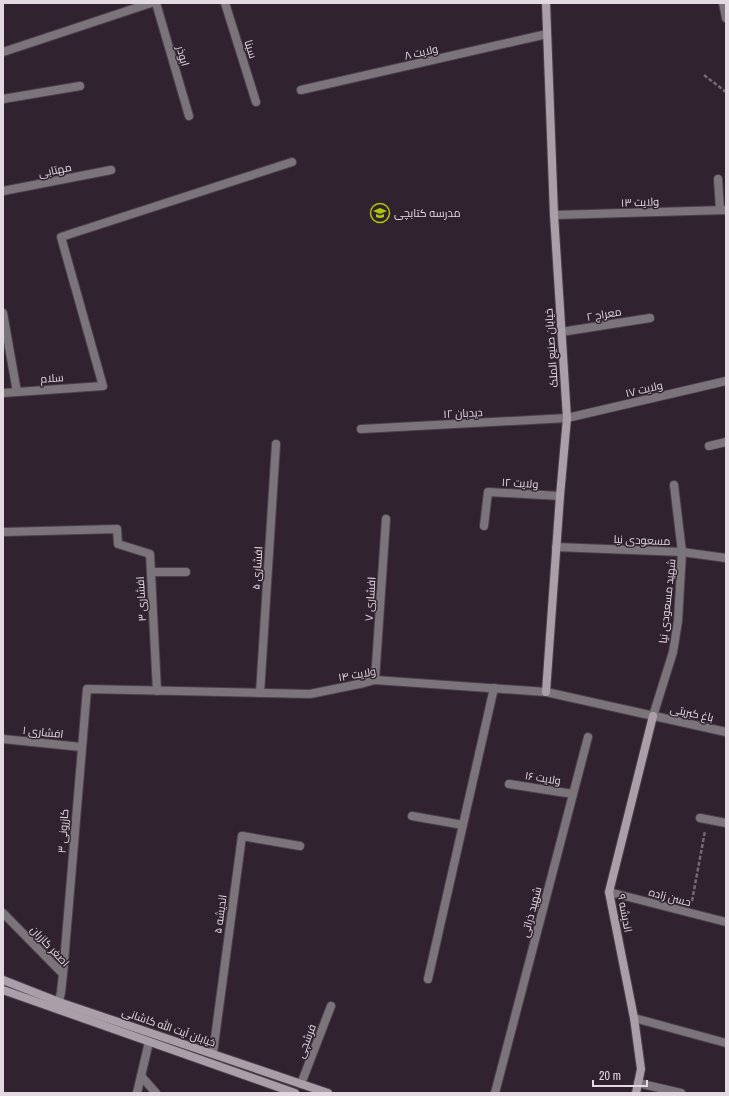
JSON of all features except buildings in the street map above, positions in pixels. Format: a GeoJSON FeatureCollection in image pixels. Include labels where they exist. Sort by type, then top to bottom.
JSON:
{"type":"FeatureCollection","features":[{"type":"Feature","properties":{"kind":"street","name":"ابوذر"},"geometry":{"type":"LineString","coordinates":[[156,3],[188,116]]}},
{"type":"Feature","properties":{"kind":"street","name":"سینا"},"geometry":{"type":"LineString","coordinates":[[225,3],[256,102]]}},
{"type":"Feature","properties":{"kind":"street","name":"خیابان صنیع الملک"},"geometry":{"type":"LineString","coordinates":[[546,3],[554,215],[567,418],[546,692]]}},
{"type":"Feature","properties":{"kind":"street"},"geometry":{"type":"LineString","coordinates":[[723,3],[726,18]]}},
{"type":"Feature","properties":{"kind":"street"},"geometry":{"type":"LineString","coordinates":[[3,52],[147,4]]}},
{"type":"Feature","properties":{"kind":"street","name":"ولایت ۸"},"geometry":{"type":"LineString","coordinates":[[301,90],[546,34]]}},
{"type":"Feature","properties":{"kind":"street"},"geometry":{"type":"LineString","coordinates":[[3,99],[80,86]]}},
{"type":"Feature","properties":{"kind":"street","name":"سلام"},"geometry":{"type":"LineString","coordinates":[[3,393],[103,386],[61,238],[292,162]]}},
{"type":"Feature","properties":{"kind":"street","name":"مهتابی"},"geometry":{"type":"LineString","coordinates":[[3,191],[111,170]]}},
{"type":"Feature","properties":{"kind":"street"},"geometry":{"type":"LineString","coordinates":[[718,179],[723,210]]}},
{"type":"Feature","properties":{"kind":"street","name":"ولایت ۱۳"},"geometry":{"type":"LineString","coordinates":[[554,215],[723,210]]}},
{"type":"Feature","properties":{"kind":"street"},"geometry":{"type":"LineString","coordinates":[[3,313],[17,392]]}},
{"type":"Feature","properties":{"kind":"street","name":"معراج ۲"},"geometry":{"type":"LineString","coordinates":[[561,332],[650,318]]}},
{"type":"Feature","properties":{"kind":"street","name":"ولایت ۱۷"},"geometry":{"type":"LineString","coordinates":[[567,418],[726,380]]}},
{"type":"Feature","properties":{"kind":"street","name":"دیدبان ۱۲"},"geometry":{"type":"LineString","coordinates":[[361,429],[567,418]]}},
{"type":"Feature","properties":{"kind":"street"},"geometry":{"type":"LineString","coordinates":[[709,446],[726,442]]}},
{"type":"Feature","properties":{"kind":"street","name":"افشاری ۵"},"geometry":{"type":"LineString","coordinates":[[260,693],[276,444]]}},
{"type":"Feature","properties":{"kind":"street","name":"شهید مسعودی نیا"},"geometry":{"type":"LineString","coordinates":[[653,716],[673,652],[678,621],[682,552],[674,485]]}},
{"type":"Feature","properties":{"kind":"street","name":"ولایت ۱۲"},"geometry":{"type":"LineString","coordinates":[[484,526],[488,492],[560,496]]}},
{"type":"Feature","properties":{"kind":"street","name":"افشاری ۷"},"geometry":{"type":"LineString","coordinates":[[375,680],[386,518]]}},
{"type":"Feature","properties":{"kind":"street","name":"افشاری ۳"},"geometry":{"type":"LineString","coordinates":[[3,532],[117,529],[118,544],[150,554],[157,691]]}},
{"type":"Feature","properties":{"kind":"street","name":"مسعودی نیا"},"geometry":{"type":"LineString","coordinates":[[556,547],[682,552],[726,558]]}},
{"type":"Feature","properties":{"kind":"street"},"geometry":{"type":"LineString","coordinates":[[151,572],[186,572]]}},
{"type":"Feature","properties":{"kind":"street","name":"ولایت ۱۴"},"geometry":{"type":"LineString","coordinates":[[86,690],[310,694],[375,680],[546,692],[653,716]]}},
{"type":"Feature","properties":{"kind":"street"},"geometry":{"type":"LineString","coordinates":[[428,978],[494,688]]}},
{"type":"Feature","properties":{"kind":"street","name":"کازرونی ۳"},"geometry":{"type":"LineString","coordinates":[[63,974],[86,690]]}},
{"type":"Feature","properties":{"kind":"street","name":"باغ کبریتی"},"geometry":{"type":"LineString","coordinates":[[653,716],[726,732]]}},
{"type":"Feature","properties":{"kind":"street","name":"اندیشه ۹"},"geometry":{"type":"LineString","coordinates":[[636,1093],[641,1069],[634,1018],[609,892],[653,716]]}},
{"type":"Feature","properties":{"kind":"street","name":"شهید ذراتی"},"geometry":{"type":"LineString","coordinates":[[495,1093],[588,737]]}},
{"type":"Feature","properties":{"kind":"street","name":"افشاری ۱"},"geometry":{"type":"LineString","coordinates":[[3,739],[81,747]]}},
{"type":"Feature","properties":{"kind":"street","name":"ولایت ۱۶"},"geometry":{"type":"LineString","coordinates":[[509,784],[573,794]]}},
{"type":"Feature","properties":{"kind":"street"},"geometry":{"type":"LineString","coordinates":[[412,816],[463,825]]}},
{"type":"Feature","properties":{"kind":"street"},"geometry":{"type":"LineString","coordinates":[[704,818],[726,823]]}},
{"type":"Feature","properties":{"kind":"street","name":"اندیشه ۵"},"geometry":{"type":"LineString","coordinates":[[213,1053],[242,836],[300,846]]}},
{"type":"Feature","properties":{"kind":"street","name":"حسن زاده"},"geometry":{"type":"LineString","coordinates":[[609,892],[726,922]]}},
{"type":"Feature","properties":{"kind":"street","name":"اصغر کازران"},"geometry":{"type":"LineString","coordinates":[[3,913],[63,974],[59,1002]]}},
{"type":"Feature","properties":{"kind":"street","name":"خیابان آیت الله کاشانی"},"geometry":{"type":"LineString","coordinates":[[3,980],[59,1002],[328,1093]]}},
{"type":"Feature","properties":{"kind":"street","name":"خیابان آیت الله کاشانی"},"geometry":{"type":"LineString","coordinates":[[3,990],[295,1093]]}},
{"type":"Feature","properties":{"kind":"street","name":"فرشچی"},"geometry":{"type":"LineString","coordinates":[[301,1084],[331,1006]]}},
{"type":"Feature","properties":{"kind":"street"},"geometry":{"type":"LineString","coordinates":[[634,1018],[726,1043]]}},
{"type":"Feature","properties":{"kind":"street"},"geometry":{"type":"LineString","coordinates":[[137,1093],[149,1042]]}},
{"type":"Feature","properties":{"kind":"street"},"geometry":{"type":"LineString","coordinates":[[141,1076],[156,1093]]}},
{"type":"Feature","properties":{"kind":"street"},"geometry":{"type":"LineString","coordinates":[[638,1083],[681,1093]]}},
{"type":"Feature","properties":{"kind":"path"},"geometry":{"type":"LineString","coordinates":[[704,76],[726,92]]}},
{"type":"Feature","properties":{"kind":"path"},"geometry":{"type":"LineString","coordinates":[[690,914],[704,818]]}},
{"type":"Feature","properties":{"kind":"place","name":"مدرسه کتابچی"},"geometry":{"type":"Point","coordinates":[380,213]}}]}
